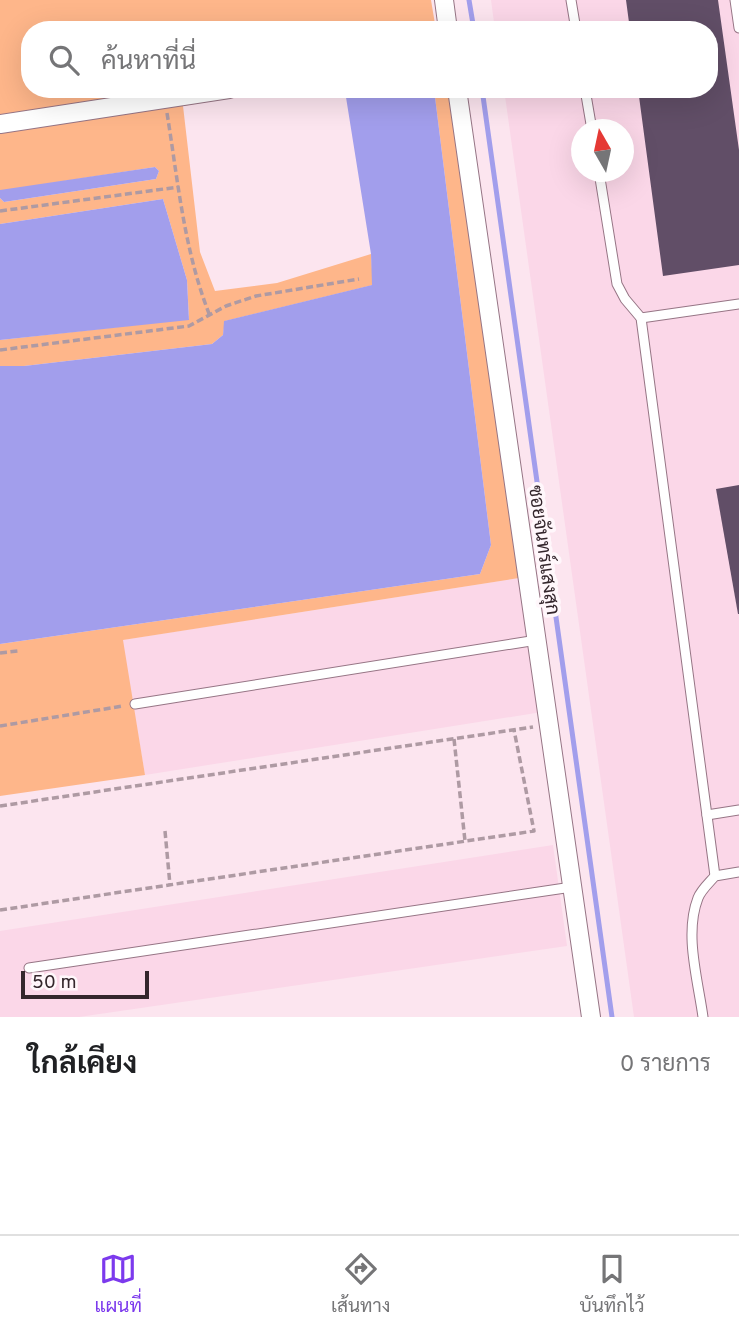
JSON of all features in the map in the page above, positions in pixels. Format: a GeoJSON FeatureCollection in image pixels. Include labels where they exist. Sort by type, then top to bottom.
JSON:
{"type":"FeatureCollection","features":[{"type":"Feature","properties":{"kind":"street"},"geometry":{"type":"LineString","coordinates":[[444,0],[447,21]]}},
{"type":"Feature","properties":{"kind":"street"},"geometry":{"type":"LineString","coordinates":[[0,124],[171,98]]}},
{"type":"Feature","properties":{"kind":"street","name":"ซอยจันทร์แสงสุก"},"geometry":{"type":"LineString","coordinates":[[458,98],[591,1017]]}},
{"type":"Feature","properties":{"kind":"lane"},"geometry":{"type":"LineString","coordinates":[[571,0],[574,21]]}},
{"type":"Feature","properties":{"kind":"lane"},"geometry":{"type":"LineString","coordinates":[[735,0],[739,28]]}},
{"type":"Feature","properties":{"kind":"lane"},"geometry":{"type":"LineString","coordinates":[[587,98],[590,119]]}},
{"type":"Feature","properties":{"kind":"lane"},"geometry":{"type":"LineString","coordinates":[[600,182],[617,284],[625,299],[641,318],[715,876]]}},
{"type":"Feature","properties":{"kind":"lane"},"geometry":{"type":"LineString","coordinates":[[641,318],[739,304]]}},
{"type":"Feature","properties":{"kind":"lane"},"geometry":{"type":"LineString","coordinates":[[135,704],[537,640]]}},
{"type":"Feature","properties":{"kind":"lane"},"geometry":{"type":"LineString","coordinates":[[707,815],[739,810]]}},
{"type":"Feature","properties":{"kind":"lane"},"geometry":{"type":"LineString","coordinates":[[703,1017],[692,936],[699,896],[715,876],[739,872]]}},
{"type":"Feature","properties":{"kind":"lane"},"geometry":{"type":"LineString","coordinates":[[29,968],[572,887]]}},
{"type":"Feature","properties":{"kind":"path"},"geometry":{"type":"LineString","coordinates":[[165,99],[188,245],[200,291],[210,316]]}},
{"type":"Feature","properties":{"kind":"path"},"geometry":{"type":"LineString","coordinates":[[0,212],[179,187]]}},
{"type":"Feature","properties":{"kind":"path"},"geometry":{"type":"LineString","coordinates":[[0,350],[189,327],[226,306],[256,296],[359,279]]}},
{"type":"Feature","properties":{"kind":"path"},"geometry":{"type":"LineString","coordinates":[[0,653],[18,650]]}},
{"type":"Feature","properties":{"kind":"path"},"geometry":{"type":"LineString","coordinates":[[0,726],[135,704]]}},
{"type":"Feature","properties":{"kind":"path"},"geometry":{"type":"LineString","coordinates":[[0,806],[549,725]]}},
{"type":"Feature","properties":{"kind":"path"},"geometry":{"type":"LineString","coordinates":[[0,910],[534,831],[514,730]]}},
{"type":"Feature","properties":{"kind":"path"},"geometry":{"type":"LineString","coordinates":[[454,739],[466,841]]}},
{"type":"Feature","properties":{"kind":"path"},"geometry":{"type":"LineString","coordinates":[[165,831],[170,885]]}},
{"type":"Feature","properties":{"kind":"shaded area"},"geometry":{"type":"Polygon","coordinates":[[[0,0],[431,0],[434,21],[21,21],[21,98],[227,98],[183,106],[200,252],[215,291],[277,283],[371,254],[373,285],[225,321],[223,335],[212,344],[24,366],[0,366],[0,340],[189,319],[187,280],[163,199],[0,224],[0,198],[4,202],[156,179],[159,171],[155,167],[0,191],[0,0]]]}},
{"type":"Feature","properties":{"kind":"shaded area"},"geometry":{"type":"Polygon","coordinates":[[[491,0],[739,0],[739,1017],[634,1017],[505,98],[718,98],[718,21],[494,21],[491,0]]]}},
{"type":"Feature","properties":{"kind":"shaded area"},"geometry":{"type":"Polygon","coordinates":[[[346,98],[435,98],[491,545],[480,574],[0,644],[0,366],[24,366],[212,344],[223,335],[224,321],[372,285],[371,254],[346,98]]]}},
{"type":"Feature","properties":{"kind":"shaded area"},"geometry":{"type":"Polygon","coordinates":[[[435,98],[450,98],[519,578],[123,640],[145,775],[0,796],[0,644],[480,574],[491,545],[435,98]]]}},
{"type":"Feature","properties":{"kind":"shaded area"},"geometry":{"type":"Polygon","coordinates":[[[155,167],[159,171],[156,179],[4,202],[0,198],[0,190],[155,167]]]}},
{"type":"Feature","properties":{"kind":"shaded area"},"geometry":{"type":"Polygon","coordinates":[[[163,199],[187,280],[189,320],[0,340],[0,224],[163,199]]]}},
{"type":"Feature","properties":{"kind":"shaded area"},"geometry":{"type":"Polygon","coordinates":[[[519,578],[542,712],[145,775],[122,640],[519,578]]]}},
{"type":"Feature","properties":{"kind":"shaded area"},"geometry":{"type":"Polygon","coordinates":[[[553,845],[567,946],[79,1017],[0,1017],[0,931],[553,845]]]}},
{"type":"Feature","properties":{"kind":"building"},"geometry":{"type":"Polygon","coordinates":[[[626,0],[718,0],[739,150],[739,265],[663,276],[639,98],[718,98],[718,21],[629,21],[626,0]]]}},
{"type":"Feature","properties":{"kind":"building"},"geometry":{"type":"Polygon","coordinates":[[[739,485],[739,614],[738,614],[716,489],[739,485]]]}},
{"type":"Feature","properties":{"kind":"waterway"},"geometry":{"type":"LineString","coordinates":[[469,0],[472,21]]}},
{"type":"Feature","properties":{"kind":"waterway"},"geometry":{"type":"LineString","coordinates":[[483,98],[612,1017]]}}]}
